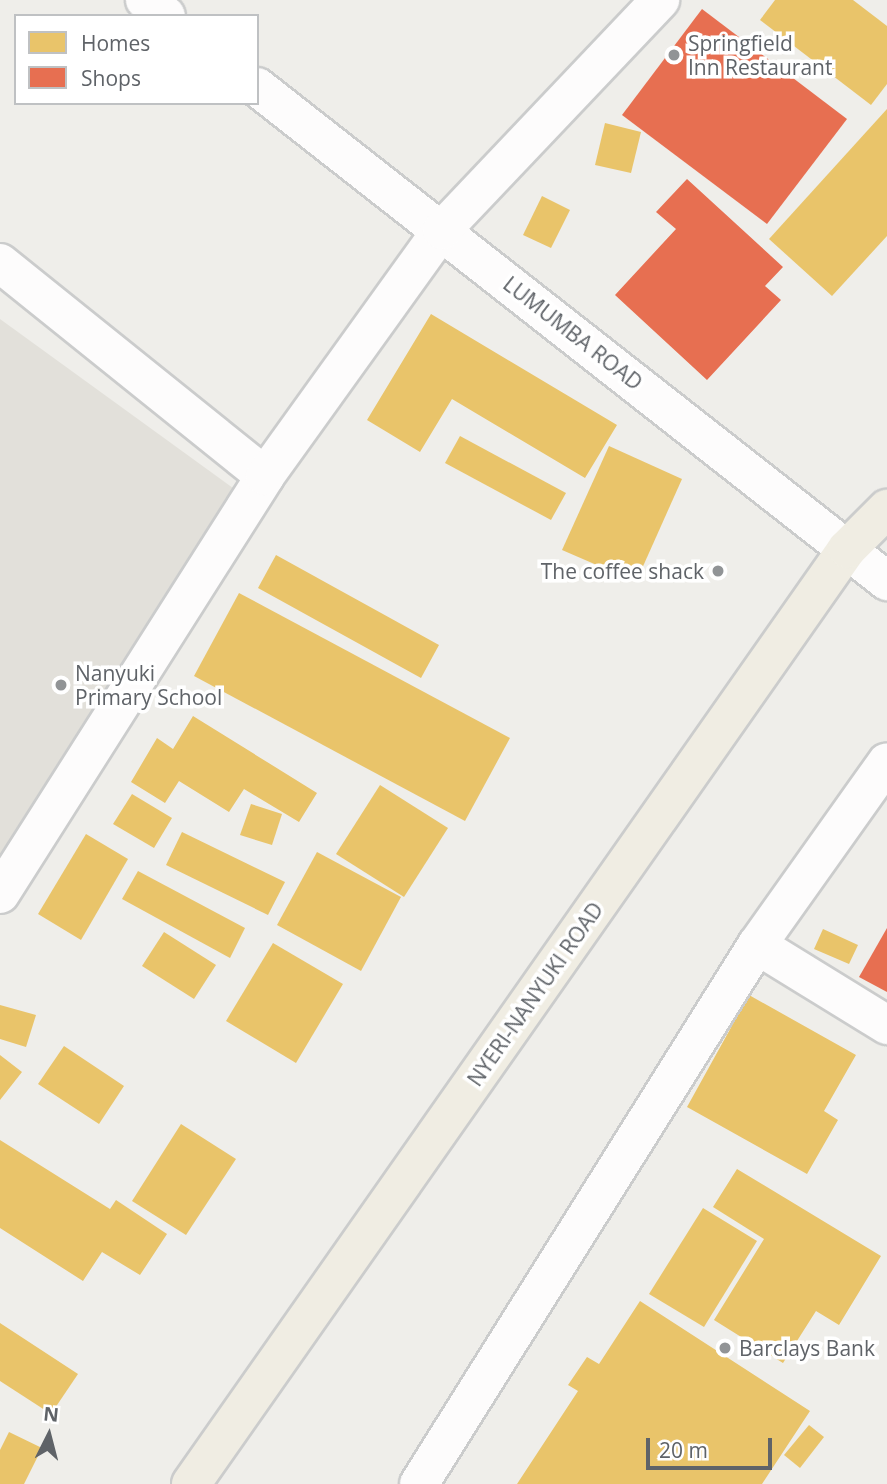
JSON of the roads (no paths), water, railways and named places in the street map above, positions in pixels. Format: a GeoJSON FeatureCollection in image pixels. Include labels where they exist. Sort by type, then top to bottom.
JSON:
{"type":"FeatureCollection","features":[{"type":"Feature","properties":{"kind":"highway","name":"NYERI-NANYUKI ROAD"},"geometry":{"type":"LineString","coordinates":[[191,1484],[847,549],[887,509]]}},
{"type":"Feature","properties":{"kind":"street"},"geometry":{"type":"LineString","coordinates":[[145,0],[163,14]]}},
{"type":"Feature","properties":{"kind":"street"},"geometry":{"type":"LineString","coordinates":[[0,894],[265,476],[442,230],[660,0]]}},
{"type":"Feature","properties":{"kind":"street","name":"LUMUMBA ROAD"},"geometry":{"type":"LineString","coordinates":[[259,89],[887,582]]}},
{"type":"Feature","properties":{"kind":"street"},"geometry":{"type":"LineString","coordinates":[[0,263],[265,476]]}},
{"type":"Feature","properties":{"kind":"street"},"geometry":{"type":"LineString","coordinates":[[419,1484],[757,945],[887,762]]}},
{"type":"Feature","properties":{"kind":"street"},"geometry":{"type":"LineString","coordinates":[[757,945],[887,1026]]}},
{"type":"Feature","properties":{"kind":"place","name":"Springfield Inn Restaurant"},"geometry":{"type":"Point","coordinates":[674,55]}},
{"type":"Feature","properties":{"kind":"place","name":"The coffee shack"},"geometry":{"type":"Point","coordinates":[718,571]}},
{"type":"Feature","properties":{"kind":"place","name":"Nanyuki Primary School"},"geometry":{"type":"Point","coordinates":[61,685]}},
{"type":"Feature","properties":{"kind":"place","name":"Barclays Bank"},"geometry":{"type":"Point","coordinates":[725,1348]}}]}
